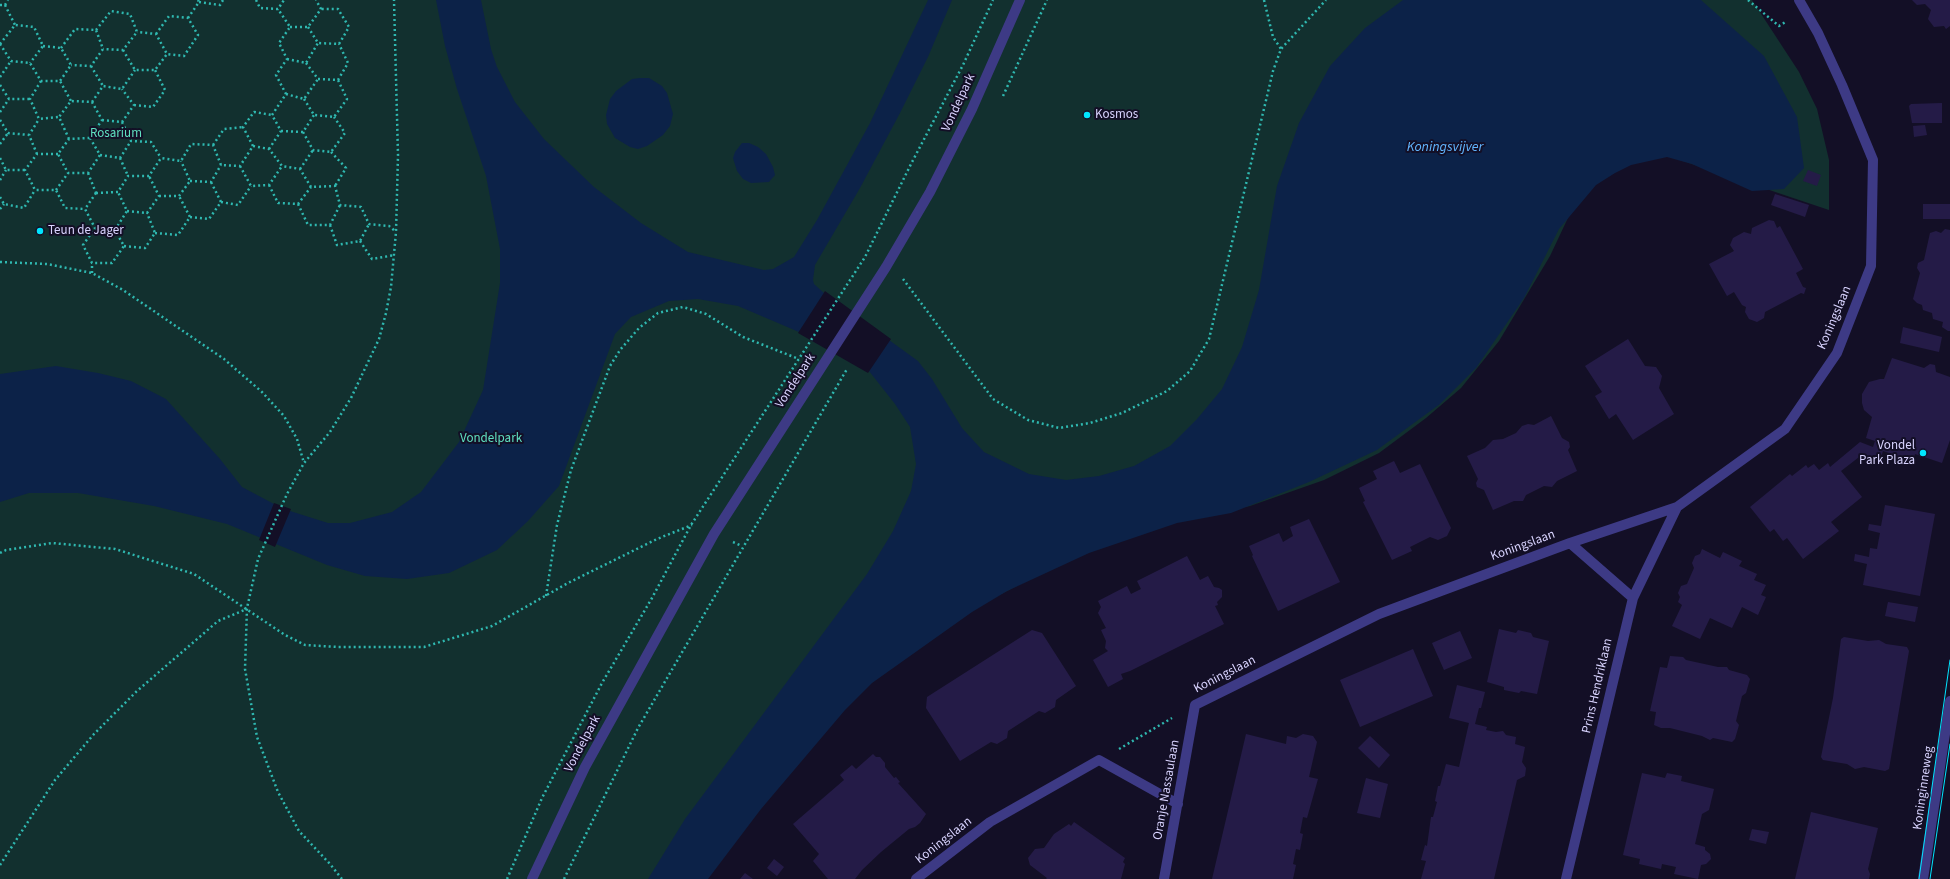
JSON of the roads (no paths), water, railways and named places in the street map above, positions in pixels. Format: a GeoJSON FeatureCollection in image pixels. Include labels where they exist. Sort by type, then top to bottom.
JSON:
{"type":"FeatureCollection","features":[{"type":"Feature","properties":{"kind":"street","name":"Vondelpark"},"geometry":{"type":"LineString","coordinates":[[532,879],[585,767],[714,534],[886,266],[930,192],[972,109],[1020,0]]}},
{"type":"Feature","properties":{"kind":"street","name":"Koningslaan"},"geometry":{"type":"LineString","coordinates":[[1195,705],[1213,694],[1379,614],[1570,543],[1677,507],[1785,429],[1836,352],[1871,266],[1873,160],[1842,85],[1818,33],[1799,0]]}},
{"type":"Feature","properties":{"kind":"street","name":"Prins Hendriklaan"},"geometry":{"type":"LineString","coordinates":[[1566,879],[1633,598],[1677,507]]}},
{"type":"Feature","properties":{"kind":"street","name":"Koningslaan"},"geometry":{"type":"LineString","coordinates":[[1570,543],[1633,598]]}},
{"type":"Feature","properties":{"kind":"street","name":"Koninginneweg"},"geometry":{"type":"LineString","coordinates":[[1923,879],[1950,701]]}},
{"type":"Feature","properties":{"kind":"street","name":"Oranje Nassaulaan"},"geometry":{"type":"LineString","coordinates":[[1164,879],[1195,705]]}},
{"type":"Feature","properties":{"kind":"street","name":"Koningslaan"},"geometry":{"type":"LineString","coordinates":[[916,879],[990,822],[1099,760],[1178,804]]}},
{"type":"Feature","properties":{"kind":"water","name":"Koningsvijver"},"geometry":{"type":"Polygon","coordinates":[[[436,0],[481,0],[491,49],[497,67],[515,102],[544,139],[594,187],[641,223],[688,252],[764,270],[773,269],[794,257],[817,220],[870,123],[928,0],[952,0],[928,57],[900,113],[860,188],[815,265],[813,280],[814,284],[824,293],[918,361],[932,379],[962,428],[984,452],[1029,474],[1066,480],[1099,476],[1134,466],[1170,446],[1197,419],[1222,389],[1242,347],[1259,290],[1277,186],[1299,123],[1330,66],[1365,28],[1403,0],[1701,0],[1764,56],[1797,117],[1804,168],[1784,189],[1752,191],[1692,164],[1667,157],[1631,165],[1615,173],[1596,185],[1559,229],[1524,298],[1476,368],[1440,404],[1377,450],[1309,482],[1231,513],[1177,523],[1089,553],[1007,591],[972,612],[872,683],[845,710],[761,809],[708,879],[648,879],[685,819],[867,574],[893,531],[911,491],[916,464],[910,427],[895,404],[869,371],[799,332],[738,306],[698,299],[669,301],[631,317],[615,334],[559,486],[528,521],[497,550],[449,573],[407,579],[365,576],[327,565],[227,524],[154,506],[78,493],[29,493],[0,502],[0,374],[56,366],[98,373],[131,381],[166,399],[220,459],[242,487],[290,511],[328,523],[350,523],[392,512],[421,492],[459,442],[483,390],[500,283],[500,249],[486,176],[457,89],[445,46],[436,0]]]}},
{"type":"Feature","properties":{"kind":"water"},"geometry":{"type":"Polygon","coordinates":[[[649,78],[662,86],[667,93],[673,114],[670,126],[663,135],[647,146],[638,149],[630,147],[615,138],[607,124],[606,115],[610,99],[616,91],[632,79],[649,78]]]}},
{"type":"Feature","properties":{"kind":"water"},"geometry":{"type":"Polygon","coordinates":[[[742,143],[749,143],[758,147],[766,154],[773,167],[775,175],[769,182],[751,183],[743,179],[737,171],[733,158],[735,152],[742,143]]]}},
{"type":"Feature","properties":{"kind":"tram line"},"geometry":{"type":"LineString","coordinates":[[1919,879],[1950,660]]}},
{"type":"Feature","properties":{"kind":"tram line"},"geometry":{"type":"LineString","coordinates":[[1930,879],[1950,744]]}},
{"type":"Feature","properties":{"kind":"place","name":"Kosmos"},"geometry":{"type":"Point","coordinates":[1087,115]}},
{"type":"Feature","properties":{"kind":"place","name":"Teun de Jager"},"geometry":{"type":"Point","coordinates":[40,231]}},
{"type":"Feature","properties":{"kind":"place","name":"Vondel Park Plaza"},"geometry":{"type":"Point","coordinates":[1923,453]}},
{"type":"Feature","properties":{"kind":"park label","name":"Rosarium"},"geometry":{"type":"Point","coordinates":[116,134]}}]}
